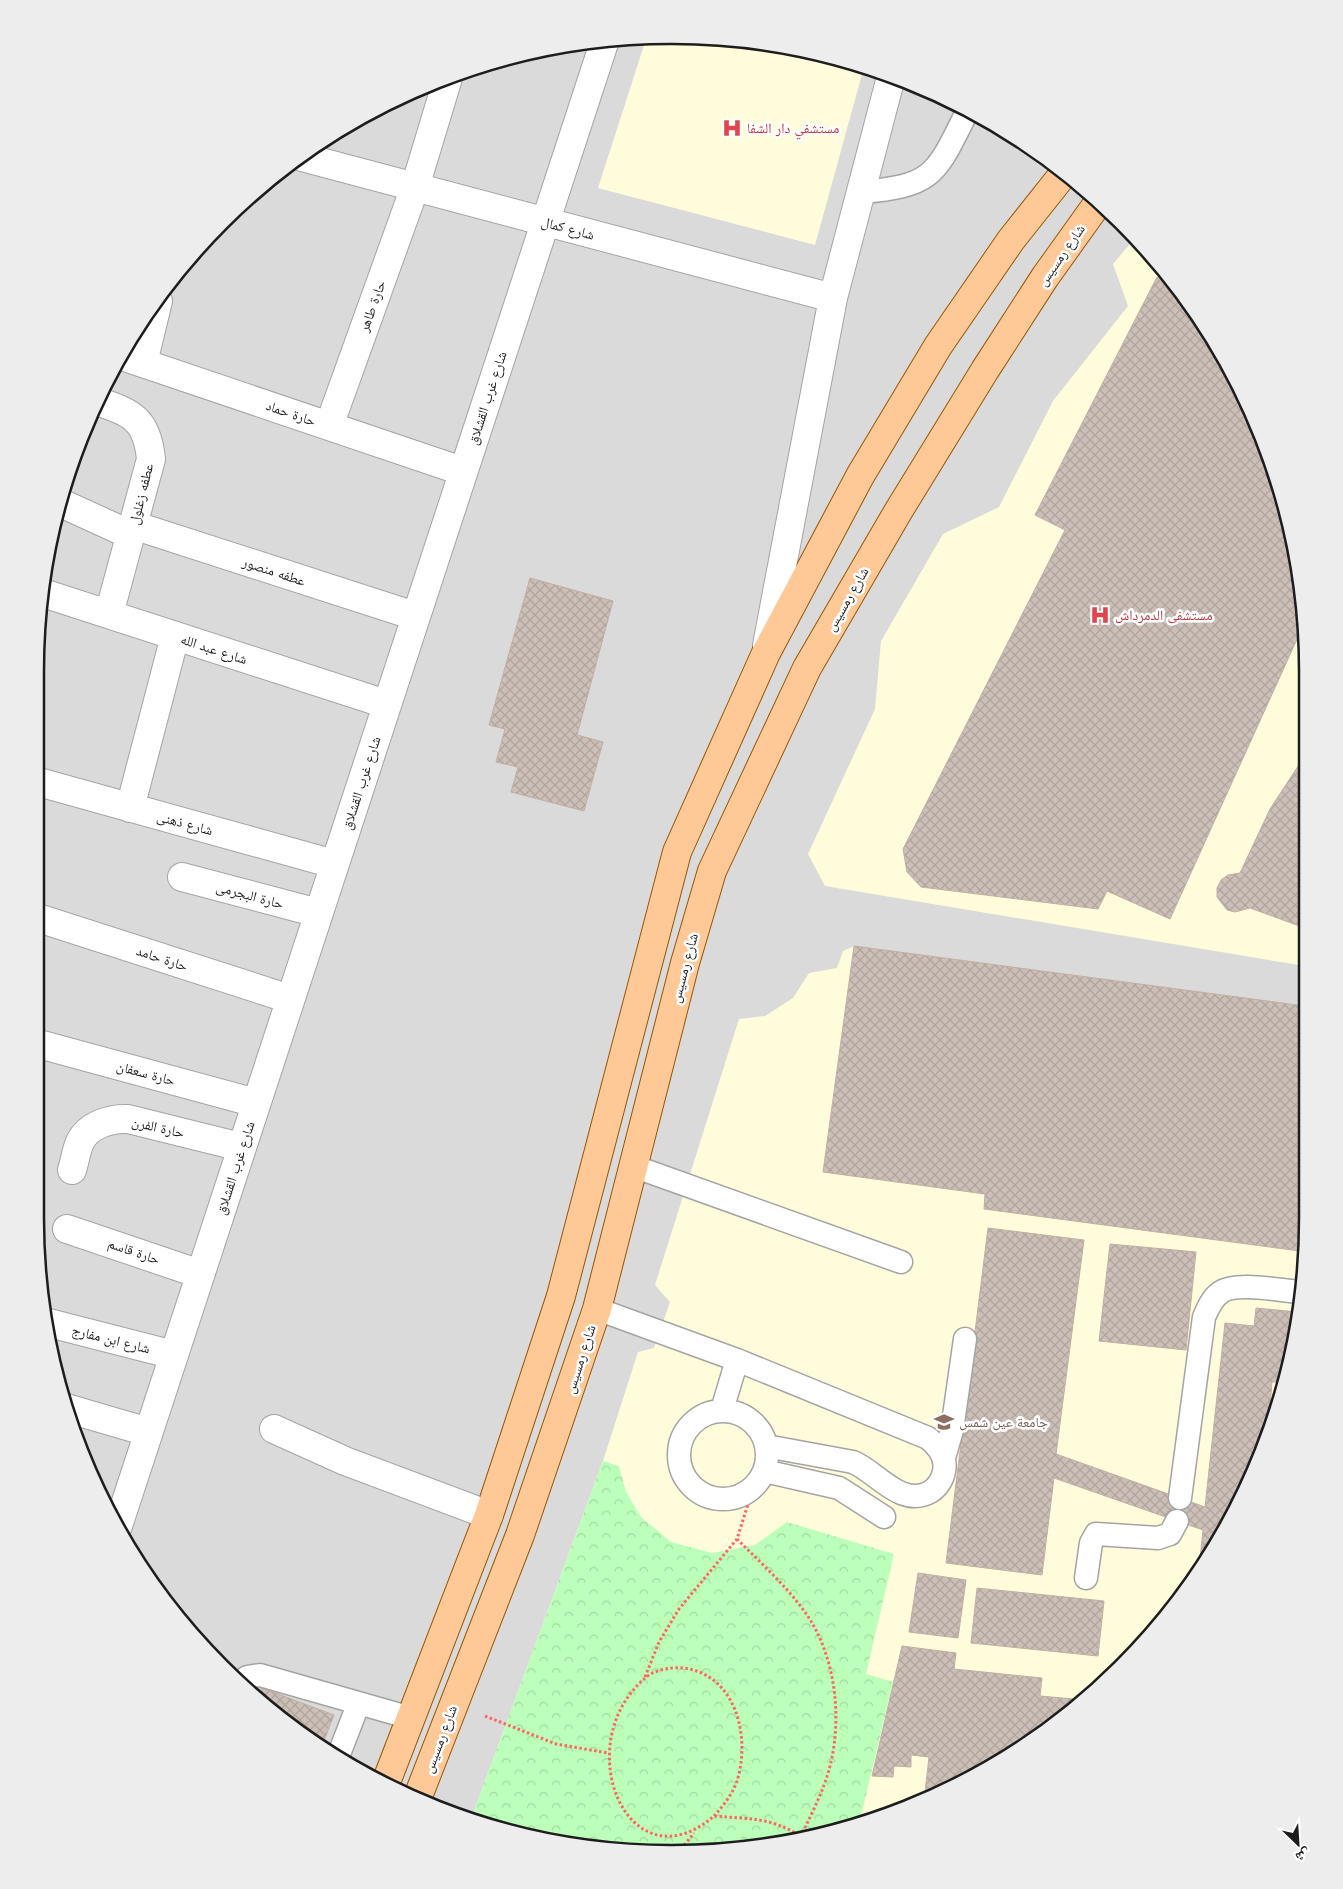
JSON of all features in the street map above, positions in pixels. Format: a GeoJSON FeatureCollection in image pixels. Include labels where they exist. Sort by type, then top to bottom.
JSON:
{"type":"FeatureCollection","features":[{"type":"Feature","properties":{"kind":"main road"},"geometry":{"type":"LineString","coordinates":[[388,1778],[489,1515],[561,1296],[677,852],[766,653],[860,476],[938,346],[1011,240],[1060,178]]}},
{"type":"Feature","properties":{"kind":"main road","name":"شارع رمسيس"},"geometry":{"type":"LineString","coordinates":[[420,1792],[520,1535],[597,1309],[685,963],[712,871],[807,668],[899,510],[985,370],[1045,277],[1094,208]]}},
{"type":"Feature","properties":{"kind":"street","name":"شارع غرب القشلاق"},"geometry":{"type":"LineString","coordinates":[[121,1518],[462,471],[602,48]]}},
{"type":"Feature","properties":{"kind":"street"},"geometry":{"type":"LineString","coordinates":[[766,653],[833,298],[889,83]]}},
{"type":"Feature","properties":{"kind":"street","name":"حارة طاهر"},"geometry":{"type":"LineString","coordinates":[[329,426],[415,187],[445,86]]}},
{"type":"Feature","properties":{"kind":"street","name":"شارع كمال"},"geometry":{"type":"LineString","coordinates":[[315,155],[415,187],[833,298]]}},
{"type":"Feature","properties":{"kind":"street"},"geometry":{"type":"LineString","coordinates":[[131,359],[141,337]]}},
{"type":"Feature","properties":{"kind":"street","name":"حارة حماد"},"geometry":{"type":"LineString","coordinates":[[131,359],[462,471]]}},
{"type":"Feature","properties":{"kind":"street","name":"عطفه زغلول"},"geometry":{"type":"LineString","coordinates":[[104,403],[128,412],[141,424],[149,441],[151,459],[109,614]]}},
{"type":"Feature","properties":{"kind":"street","name":"عطفه منصور"},"geometry":{"type":"LineString","coordinates":[[66,505],[132,530],[415,616]]}},
{"type":"Feature","properties":{"kind":"street","name":"شارع عبد الله"},"geometry":{"type":"LineString","coordinates":[[49,595],[386,704]]}},
{"type":"Feature","properties":{"kind":"street"},"geometry":{"type":"LineString","coordinates":[[130,808],[175,636]]}},
{"type":"Feature","properties":{"kind":"street","name":"شارع ذهنى"},"geometry":{"type":"LineString","coordinates":[[44,784],[334,864]]}},
{"type":"Feature","properties":{"kind":"street","name":"حارة البجرمى"},"geometry":{"type":"LineString","coordinates":[[182,877],[318,913]]}},
{"type":"Feature","properties":{"kind":"street","name":"حارة حامد"},"geometry":{"type":"LineString","coordinates":[[44,919],[290,999]]}},
{"type":"Feature","properties":{"kind":"street","name":"حارة سعفان"},"geometry":{"type":"LineString","coordinates":[[44,1045],[256,1103]]}},
{"type":"Feature","properties":{"kind":"street","name":"حارة الفرن"},"geometry":{"type":"LineString","coordinates":[[72,1170],[81,1140],[99,1124],[114,1118],[128,1119],[242,1147]]}},
{"type":"Feature","properties":{"kind":"street","name":"حارة قاسم"},"geometry":{"type":"LineString","coordinates":[[67,1229],[200,1274]]}},
{"type":"Feature","properties":{"kind":"street","name":"شارع ابن مفارج"},"geometry":{"type":"LineString","coordinates":[[53,1324],[174,1355]]}},
{"type":"Feature","properties":{"kind":"street"},"geometry":{"type":"LineString","coordinates":[[74,1410],[148,1432]]}},
{"type":"Feature","properties":{"kind":"street"},"geometry":{"type":"LineString","coordinates":[[274,1429],[354,1464],[489,1515]]}},
{"type":"Feature","properties":{"kind":"lane"},"geometry":{"type":"LineString","coordinates":[[861,192],[910,186],[927,176],[942,162],[965,117]]}},
{"type":"Feature","properties":{"kind":"lane"},"geometry":{"type":"LineString","coordinates":[[633,1166],[901,1262]]}},
{"type":"Feature","properties":{"kind":"lane"},"geometry":{"type":"LineString","coordinates":[[1180,1498],[1204,1318],[1211,1302],[1220,1292],[1234,1286],[1295,1291]]}},
{"type":"Feature","properties":{"kind":"lane"},"geometry":{"type":"LineString","coordinates":[[597,1309],[737,1360],[928,1438],[938,1446],[944,1458]]}},
{"type":"Feature","properties":{"kind":"lane"},"geometry":{"type":"LineString","coordinates":[[766,1446],[853,1462],[865,1467],[896,1492],[908,1496],[920,1496],[932,1491],[940,1482],[944,1470],[944,1458],[952,1430],[965,1339]]}},
{"type":"Feature","properties":{"kind":"lane"},"geometry":{"type":"LineString","coordinates":[[722,1410],[737,1360]]}},
{"type":"Feature","properties":{"kind":"lane"},"geometry":{"type":"LineString","coordinates":[[722,1410],[746,1416],[755,1424],[766,1446],[767,1459],[759,1478],[740,1496],[723,1499],[706,1496],[692,1486],[682,1472],[678,1455],[681,1438],[691,1423],[705,1414],[722,1410]]}},
{"type":"Feature","properties":{"kind":"lane"},"geometry":{"type":"LineString","coordinates":[[759,1478],[839,1488],[884,1516]]}},
{"type":"Feature","properties":{"kind":"lane"},"geometry":{"type":"LineString","coordinates":[[1086,1578],[1091,1543],[1096,1534],[1158,1538],[1170,1534],[1177,1521]]}},
{"type":"Feature","properties":{"kind":"lane"},"geometry":{"type":"LineString","coordinates":[[247,1678],[260,1675],[302,1696],[358,1705],[411,1718]]}},
{"type":"Feature","properties":{"kind":"lane"},"geometry":{"type":"LineString","coordinates":[[341,1750],[358,1705]]}},
{"type":"Feature","properties":{"kind":"path"},"geometry":{"type":"LineString","coordinates":[[695,1832],[673,1839],[651,1836],[631,1825],[619,1806],[612,1789],[608,1752],[614,1728],[624,1704],[645,1677],[659,1642],[678,1609],[737,1539],[759,1478]]}},
{"type":"Feature","properties":{"kind":"path"},"geometry":{"type":"LineString","coordinates":[[737,1539],[786,1588],[804,1610],[818,1635],[828,1664],[836,1697],[837,1720],[830,1765],[823,1790],[802,1831]]}},
{"type":"Feature","properties":{"kind":"path"},"geometry":{"type":"LineString","coordinates":[[645,1677],[661,1670],[678,1668],[695,1670],[711,1676],[724,1691],[734,1708],[740,1726],[743,1746],[736,1784],[714,1816],[695,1832],[684,1845]]}},
{"type":"Feature","properties":{"kind":"path"},"geometry":{"type":"LineString","coordinates":[[506,1725],[556,1744],[608,1752]]}},
{"type":"Feature","properties":{"kind":"path"},"geometry":{"type":"LineString","coordinates":[[714,1816],[767,1820],[784,1826],[795,1833]]}},
{"type":"Feature","properties":{"kind":"shaded area"},"geometry":{"type":"Polygon","coordinates":[[[672,44],[713,45],[794,56],[834,65],[912,92],[949,108],[1020,150],[1054,173],[1115,228],[1170,289],[1215,358],[1235,394],[1266,470],[1278,509],[1287,549],[1298,630],[1299,672],[1299,1218],[1298,1259],[1287,1340],[1278,1380],[1251,1458],[1235,1495],[1193,1566],[1170,1600],[1115,1661],[1054,1716],[985,1761],[949,1781],[912,1797],[834,1824],[753,1840],[713,1844],[630,1844],[549,1833],[509,1824],[470,1812],[394,1781],[358,1761],[289,1716],[228,1661],[173,1600],[128,1531],[108,1495],[77,1419],[65,1380],[56,1340],[45,1259],[44,672],[45,630],[56,549],[65,509],[77,470],[108,394],[128,358],[173,289],[228,228],[289,173],[323,150],[394,108],[431,92],[509,65],[549,56],[630,45],[672,44]]]}},
{"type":"Feature","properties":{"kind":"shaded area","name":"مستشفي دار الشفا"},"geometry":{"type":"Polygon","coordinates":[[[644,45],[713,45],[753,49],[834,65],[862,74],[815,245],[598,188],[644,45]]]}},
{"type":"Feature","properties":{"kind":"shaded area","name":"مستشفى الدمرداش"},"geometry":{"type":"Polygon","coordinates":[[[1130,244],[1170,289],[1193,323],[1235,394],[1266,470],[1278,509],[1294,590],[1298,630],[1299,965],[825,886],[808,854],[875,709],[881,641],[943,534],[999,507],[1053,401],[1128,306],[1113,264],[1130,244]]]}},
{"type":"Feature","properties":{"kind":"shaded area","name":"جامعة عين شمس"},"geometry":{"type":"Polygon","coordinates":[[[854,946],[1299,1005],[1299,1218],[1298,1259],[1294,1299],[1278,1380],[1251,1458],[1235,1495],[1193,1566],[1170,1600],[1115,1661],[1054,1716],[985,1761],[949,1781],[873,1812],[834,1824],[753,1840],[713,1844],[630,1844],[590,1840],[509,1824],[473,1813],[603,1461],[638,1352],[654,1348],[670,1302],[655,1285],[739,1019],[765,1016],[793,998],[809,973],[837,968],[843,951],[854,946]]]}},
{"type":"Feature","properties":{"kind":"green space"},"geometry":{"type":"Polygon","coordinates":[[[603,1461],[619,1466],[626,1492],[641,1517],[671,1542],[712,1553],[755,1545],[787,1522],[894,1554],[866,1674],[893,1682],[861,1816],[834,1824],[753,1840],[713,1844],[672,1845],[630,1844],[590,1840],[509,1824],[473,1813],[603,1461]]]}},
{"type":"Feature","properties":{"kind":"building","name":"مستشفى الدمرداش"},"geometry":{"type":"Polygon","coordinates":[[[1157,277],[1179,303],[1215,358],[1235,394],[1251,431],[1278,509],[1294,590],[1298,637],[1170,919],[1107,891],[1098,909],[921,887],[907,872],[903,849],[1065,530],[1035,515],[1157,277]]]}},
{"type":"Feature","properties":{"kind":"building"},"geometry":{"type":"Polygon","coordinates":[[[530,578],[613,601],[577,735],[603,742],[584,811],[511,792],[518,767],[496,762],[505,729],[489,725],[530,578]]]}},
{"type":"Feature","properties":{"kind":"building"},"geometry":{"type":"Polygon","coordinates":[[[1299,765],[1299,926],[1250,908],[1235,912],[1227,910],[1217,897],[1217,888],[1221,880],[1228,875],[1240,873],[1270,809],[1299,765]]]}},
{"type":"Feature","properties":{"kind":"building"},"geometry":{"type":"Polygon","coordinates":[[[854,946],[1299,1005],[1298,1251],[984,1209],[985,1194],[823,1172],[854,946]]]}},
{"type":"Feature","properties":{"kind":"building"},"geometry":{"type":"Polygon","coordinates":[[[988,1228],[1084,1240],[1056,1454],[1205,1507],[1225,1323],[1254,1326],[1256,1308],[1292,1311],[1278,1380],[1277,1382],[1272,1382],[1270,1406],[1266,1419],[1235,1495],[1201,1554],[1203,1530],[1054,1478],[1042,1575],[946,1563],[988,1228]]]}},
{"type":"Feature","properties":{"kind":"building"},"geometry":{"type":"Polygon","coordinates":[[[1110,1244],[1196,1252],[1186,1350],[1099,1341],[1110,1244]]]}},
{"type":"Feature","properties":{"kind":"building"},"geometry":{"type":"Polygon","coordinates":[[[918,1573],[966,1580],[958,1638],[909,1632],[918,1573]]]}},
{"type":"Feature","properties":{"kind":"building"},"geometry":{"type":"Polygon","coordinates":[[[977,1588],[1104,1601],[1098,1656],[971,1643],[977,1588]]]}},
{"type":"Feature","properties":{"kind":"building"},"geometry":{"type":"Polygon","coordinates":[[[902,1646],[956,1653],[954,1669],[1042,1678],[1040,1696],[1074,1699],[1054,1716],[985,1761],[949,1781],[925,1791],[929,1757],[911,1755],[911,1767],[894,1766],[893,1777],[872,1776],[902,1646]]]}},
{"type":"Feature","properties":{"kind":"building"},"geometry":{"type":"Polygon","coordinates":[[[262,1688],[334,1715],[324,1740],[289,1716],[261,1691],[262,1688]]]}},
{"type":"Feature","properties":{"kind":"place","name":"مستشفي دار الشفا"},"geometry":{"type":"Point","coordinates":[732,128]}},
{"type":"Feature","properties":{"kind":"place","name":"مستشفى الدمرداش"},"geometry":{"type":"Point","coordinates":[1100,615]}},
{"type":"Feature","properties":{"kind":"place","name":"جامعة عين شمس"},"geometry":{"type":"Point","coordinates":[944,1422]}}]}
